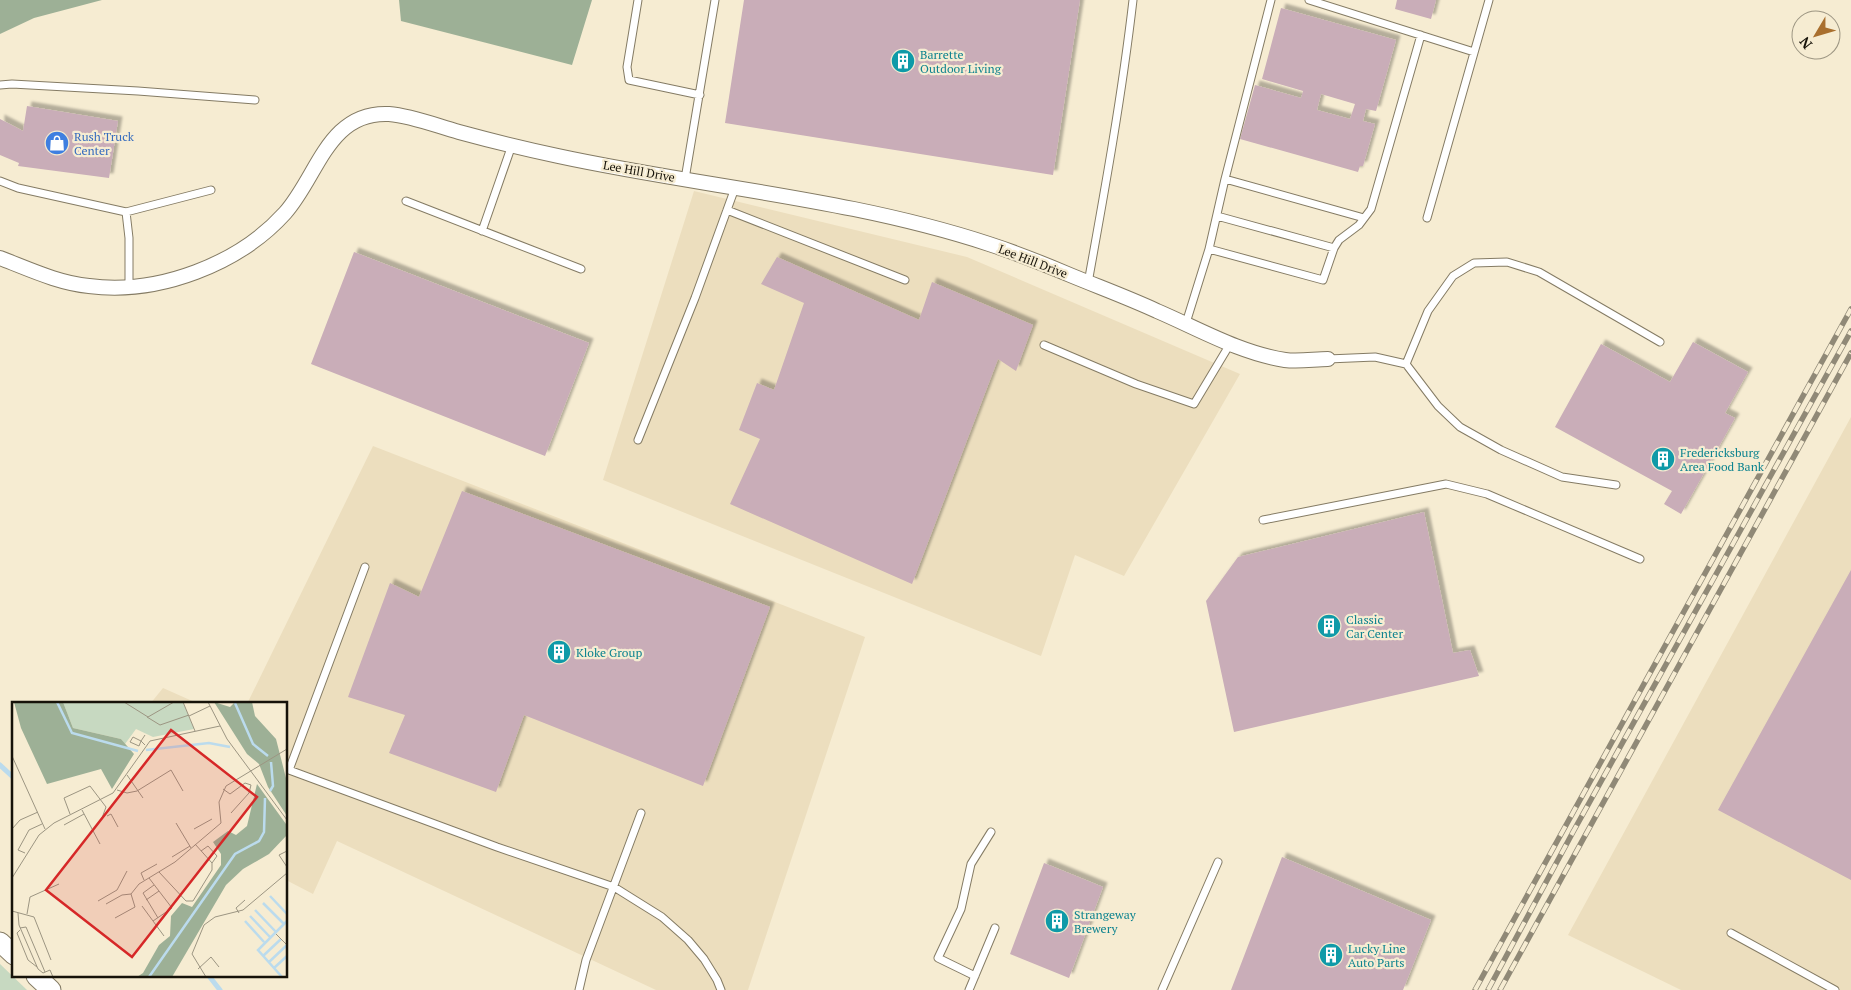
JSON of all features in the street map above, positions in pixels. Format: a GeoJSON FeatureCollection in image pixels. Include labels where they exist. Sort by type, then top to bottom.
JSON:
{"type":"FeatureCollection","features":[{"type":"Feature","properties":{"kind":"main road"},"geometry":{"type":"LineString","coordinates":[[0,942],[12,953]]}},
{"type":"Feature","properties":{"kind":"main road"},"geometry":{"type":"LineString","coordinates":[[38,978],[52,990]]}},
{"type":"Feature","properties":{"kind":"street","name":"Lee Hill Drive"},"geometry":{"type":"LineString","coordinates":[[0,258],[61,281],[89,286],[147,286],[176,279],[203,269],[244,248],[266,231],[286,211],[305,186],[329,142],[341,130],[352,123],[371,116],[384,114],[401,116],[558,156],[863,210],[926,225],[1012,252],[1186,323],[1230,344],[1287,360],[1328,359]]}},
{"type":"Feature","properties":{"kind":"lane"},"geometry":{"type":"LineString","coordinates":[[638,0],[627,67],[629,80],[700,95]]}},
{"type":"Feature","properties":{"kind":"lane"},"geometry":{"type":"LineString","coordinates":[[685,180],[715,0]]}},
{"type":"Feature","properties":{"kind":"lane"},"geometry":{"type":"LineString","coordinates":[[1088,282],[1112,152],[1133,0]]}},
{"type":"Feature","properties":{"kind":"lane"},"geometry":{"type":"LineString","coordinates":[[1186,323],[1218,216],[1225,179],[1271,0]]}},
{"type":"Feature","properties":{"kind":"lane"},"geometry":{"type":"LineString","coordinates":[[1309,0],[1474,52]]}},
{"type":"Feature","properties":{"kind":"lane"},"geometry":{"type":"LineString","coordinates":[[1427,218],[1489,0]]}},
{"type":"Feature","properties":{"kind":"lane"},"geometry":{"type":"LineString","coordinates":[[1209,249],[1323,280],[1334,248],[1339,240],[1359,225],[1371,209],[1420,35]]}},
{"type":"Feature","properties":{"kind":"lane"},"geometry":{"type":"LineString","coordinates":[[0,85],[129,90],[255,100]]}},
{"type":"Feature","properties":{"kind":"lane"},"geometry":{"type":"LineString","coordinates":[[482,231],[512,145]]}},
{"type":"Feature","properties":{"kind":"lane"},"geometry":{"type":"LineString","coordinates":[[1225,179],[1364,218]]}},
{"type":"Feature","properties":{"kind":"lane"},"geometry":{"type":"LineString","coordinates":[[0,181],[18,188],[126,212],[211,190]]}},
{"type":"Feature","properties":{"kind":"lane"},"geometry":{"type":"LineString","coordinates":[[638,440],[695,298],[735,188]]}},
{"type":"Feature","properties":{"kind":"lane"},"geometry":{"type":"LineString","coordinates":[[406,201],[581,269]]}},
{"type":"Feature","properties":{"kind":"lane"},"geometry":{"type":"LineString","coordinates":[[727,210],[905,280]]}},
{"type":"Feature","properties":{"kind":"lane"},"geometry":{"type":"LineString","coordinates":[[126,212],[130,238],[130,287]]}},
{"type":"Feature","properties":{"kind":"lane"},"geometry":{"type":"LineString","coordinates":[[1218,216],[1334,248]]}},
{"type":"Feature","properties":{"kind":"lane"},"geometry":{"type":"LineString","coordinates":[[1406,364],[1428,311],[1453,276],[1474,263],[1508,262],[1539,272],[1660,342]]}},
{"type":"Feature","properties":{"kind":"lane"},"geometry":{"type":"LineString","coordinates":[[1044,345],[1136,384],[1194,404],[1230,344]]}},
{"type":"Feature","properties":{"kind":"lane"},"geometry":{"type":"LineString","coordinates":[[1328,359],[1375,357],[1406,364],[1438,406],[1460,426],[1501,450],[1562,477],[1616,485]]}},
{"type":"Feature","properties":{"kind":"lane"},"geometry":{"type":"LineString","coordinates":[[1263,520],[1446,484],[1487,494],[1640,559]]}},
{"type":"Feature","properties":{"kind":"lane"},"geometry":{"type":"LineString","coordinates":[[365,567],[289,770],[497,847],[614,886],[662,917],[688,940],[704,959],[721,990]]}},
{"type":"Feature","properties":{"kind":"lane"},"geometry":{"type":"LineString","coordinates":[[579,990],[586,960],[641,814]]}},
{"type":"Feature","properties":{"kind":"lane"},"geometry":{"type":"LineString","coordinates":[[975,976],[938,958],[960,909],[971,864],[991,832]]}},
{"type":"Feature","properties":{"kind":"lane"},"geometry":{"type":"LineString","coordinates":[[1162,990],[1218,862]]}},
{"type":"Feature","properties":{"kind":"lane"},"geometry":{"type":"LineString","coordinates":[[969,990],[995,928]]}},
{"type":"Feature","properties":{"kind":"lane"},"geometry":{"type":"LineString","coordinates":[[1731,934],[1835,990]]}},
{"type":"Feature","properties":{"kind":"shaded area"},"geometry":{"type":"Polygon","coordinates":[[[694,191],[967,257],[1240,374],[1124,576],[1075,555],[1041,656],[603,480],[694,191]]]}},
{"type":"Feature","properties":{"kind":"shaded area"},"geometry":{"type":"Polygon","coordinates":[[[1851,417],[1851,990],[1681,990],[1568,935],[1851,417]]]}},
{"type":"Feature","properties":{"kind":"shaded area"},"geometry":{"type":"Polygon","coordinates":[[[373,446],[865,637],[748,990],[656,990],[337,841],[313,894],[288,881],[288,702],[248,702],[373,446]]]}},
{"type":"Feature","properties":{"kind":"shaded area"},"geometry":{"type":"Polygon","coordinates":[[[163,688],[194,702],[152,702],[163,688]]]}},
{"type":"Feature","properties":{"kind":"green space"},"geometry":{"type":"Polygon","coordinates":[[[0,0],[102,0],[34,18],[0,34],[0,0]]]}},
{"type":"Feature","properties":{"kind":"green space"},"geometry":{"type":"Polygon","coordinates":[[[399,0],[592,0],[572,65],[401,21],[399,0]]]}},
{"type":"Feature","properties":{"kind":"green space"},"geometry":{"type":"Polygon","coordinates":[[[0,964],[12,976],[12,978],[15,978],[27,990],[0,990],[0,964]]]}},
{"type":"Feature","properties":{"kind":"building","name":"Barrette Outdoor Living"},"geometry":{"type":"Polygon","coordinates":[[[744,0],[1080,0],[1053,175],[725,123],[744,0]]]}},
{"type":"Feature","properties":{"kind":"building"},"geometry":{"type":"Polygon","coordinates":[[[1397,0],[1436,0],[1431,19],[1395,9],[1397,0]]]}},
{"type":"Feature","properties":{"kind":"building"},"geometry":{"type":"Polygon","coordinates":[[[1281,8],[1396,40],[1376,111],[1366,109],[1363,121],[1375,124],[1363,166],[1360,166],[1358,172],[1240,139],[1255,85],[1301,98],[1303,91],[1262,79],[1281,8]],[[1321,94],[1317,110],[1350,119],[1355,104],[1321,94]]]}},
{"type":"Feature","properties":{"kind":"building","name":"Rush Truck Center"},"geometry":{"type":"Polygon","coordinates":[[[27,106],[118,121],[109,178],[18,166],[19,163],[0,155],[0,119],[23,131],[27,106]]]}},
{"type":"Feature","properties":{"kind":"building"},"geometry":{"type":"Polygon","coordinates":[[[354,252],[589,343],[545,456],[311,364],[354,252]]]}},
{"type":"Feature","properties":{"kind":"building"},"geometry":{"type":"Polygon","coordinates":[[[777,257],[919,320],[932,282],[1033,325],[1016,371],[998,359],[912,584],[730,504],[760,439],[739,430],[757,383],[774,390],[804,303],[761,284],[777,257]]]}},
{"type":"Feature","properties":{"kind":"building","name":"Fredericksburg Area Food Bank"},"geometry":{"type":"Polygon","coordinates":[[[1693,342],[1748,372],[1725,413],[1735,418],[1681,514],[1664,504],[1672,491],[1555,427],[1601,344],[1670,382],[1693,342]]]}},
{"type":"Feature","properties":{"kind":"building","name":"Kloke Group"},"geometry":{"type":"Polygon","coordinates":[[[462,491],[770,607],[703,786],[524,715],[496,792],[389,753],[405,715],[348,697],[390,583],[419,597],[462,491]]]}},
{"type":"Feature","properties":{"kind":"building","name":"Classic Car Center"},"geometry":{"type":"Polygon","coordinates":[[[1424,512],[1453,653],[1470,650],[1479,676],[1234,732],[1206,601],[1238,557],[1424,512]]]}},
{"type":"Feature","properties":{"kind":"building"},"geometry":{"type":"Polygon","coordinates":[[[1851,570],[1851,880],[1718,810],[1851,570]]]}},
{"type":"Feature","properties":{"kind":"building","name":"Lucky Line Auto Parts"},"geometry":{"type":"Polygon","coordinates":[[[1282,857],[1431,920],[1403,990],[1231,990],[1282,857]]]}},
{"type":"Feature","properties":{"kind":"building","name":"Strangeway Brewery"},"geometry":{"type":"Polygon","coordinates":[[[1044,863],[1103,887],[1069,978],[1010,954],[1044,863]]]}},
{"type":"Feature","properties":{"kind":"waterway"},"geometry":{"type":"LineString","coordinates":[[0,765],[12,776]]}},
{"type":"Feature","properties":{"kind":"waterway"},"geometry":{"type":"LineString","coordinates":[[211,978],[220,990]]}},
{"type":"Feature","properties":{"kind":"railway"},"geometry":{"type":"LineString","coordinates":[[1475,990],[1851,309]]}},
{"type":"Feature","properties":{"kind":"railway"},"geometry":{"type":"LineString","coordinates":[[1488,990],[1573,832],[1851,331]]}},
{"type":"Feature","properties":{"kind":"railway"},"geometry":{"type":"LineString","coordinates":[[1500,990],[1851,353]]}},
{"type":"Feature","properties":{"kind":"place","name":"Barrette Outdoor Living"},"geometry":{"type":"Point","coordinates":[903,61]}},
{"type":"Feature","properties":{"kind":"place","name":"Rush Truck Center"},"geometry":{"type":"Point","coordinates":[57,143]}},
{"type":"Feature","properties":{"kind":"place","name":"Fredericksburg Area Food Bank"},"geometry":{"type":"Point","coordinates":[1663,459]}},
{"type":"Feature","properties":{"kind":"place","name":"Classic Car Center"},"geometry":{"type":"Point","coordinates":[1329,626]}},
{"type":"Feature","properties":{"kind":"place","name":"Kloke Group"},"geometry":{"type":"Point","coordinates":[559,652]}},
{"type":"Feature","properties":{"kind":"place","name":"Strangeway Brewery"},"geometry":{"type":"Point","coordinates":[1057,921]}},
{"type":"Feature","properties":{"kind":"place","name":"Lucky Line Auto Parts"},"geometry":{"type":"Point","coordinates":[1331,955]}}]}
